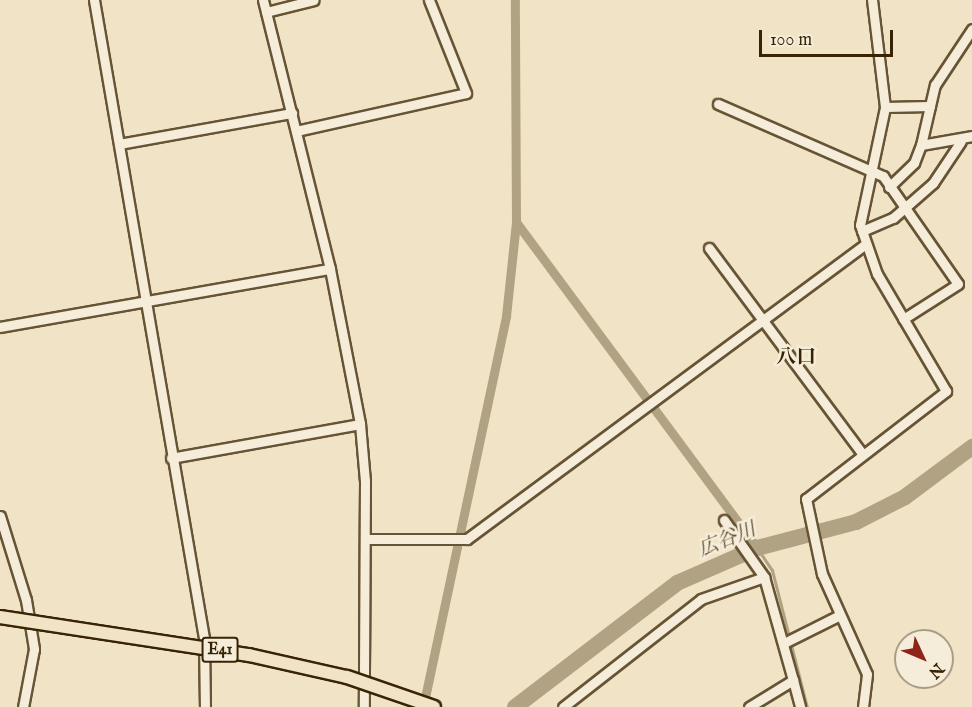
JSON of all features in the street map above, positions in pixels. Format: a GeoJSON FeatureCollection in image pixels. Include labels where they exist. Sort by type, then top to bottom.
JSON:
{"type":"FeatureCollection","features":[{"type":"Feature","properties":{"kind":"highway","name":"E41"},"geometry":{"type":"LineString","coordinates":[[0,617],[249,655],[347,677],[434,707]]}},
{"type":"Feature","properties":{"kind":"street"},"geometry":{"type":"LineString","coordinates":[[94,0],[147,302],[171,458],[204,638],[204,707]]}},
{"type":"Feature","properties":{"kind":"street"},"geometry":{"type":"LineString","coordinates":[[263,0],[330,269],[360,424],[365,539],[364,707]]}},
{"type":"Feature","properties":{"kind":"street"},"geometry":{"type":"LineString","coordinates":[[266,12],[315,0]]}},
{"type":"Feature","properties":{"kind":"street"},"geometry":{"type":"LineString","coordinates":[[296,131],[466,93],[429,0]]}},
{"type":"Feature","properties":{"kind":"street"},"geometry":{"type":"LineString","coordinates":[[863,707],[867,674],[838,616],[822,574],[806,500],[862,453],[946,391],[903,320],[865,245],[862,231],[860,209],[885,107],[872,0]]}},
{"type":"Feature","properties":{"kind":"street"},"geometry":{"type":"LineString","coordinates":[[889,187],[914,163],[921,145],[935,85],[972,29]]}},
{"type":"Feature","properties":{"kind":"street"},"geometry":{"type":"LineString","coordinates":[[718,104],[868,174],[883,176],[958,284],[903,320]]}},
{"type":"Feature","properties":{"kind":"street"},"geometry":{"type":"LineString","coordinates":[[885,107],[930,106]]}},
{"type":"Feature","properties":{"kind":"street"},"geometry":{"type":"LineString","coordinates":[[119,144],[292,113]]}},
{"type":"Feature","properties":{"kind":"street"},"geometry":{"type":"LineString","coordinates":[[921,145],[961,141],[972,136]]}},
{"type":"Feature","properties":{"kind":"street"},"geometry":{"type":"LineString","coordinates":[[862,231],[893,218],[933,183],[961,141]]}},
{"type":"Feature","properties":{"kind":"street"},"geometry":{"type":"LineString","coordinates":[[365,539],[466,539],[865,245]]}},
{"type":"Feature","properties":{"kind":"street"},"geometry":{"type":"LineString","coordinates":[[709,248],[862,453]]}},
{"type":"Feature","properties":{"kind":"street"},"geometry":{"type":"LineString","coordinates":[[0,327],[330,269]]}},
{"type":"Feature","properties":{"kind":"street"},"geometry":{"type":"LineString","coordinates":[[171,458],[360,424]]}},
{"type":"Feature","properties":{"kind":"street"},"geometry":{"type":"LineString","coordinates":[[0,516],[26,600],[34,649],[23,707]]}},
{"type":"Feature","properties":{"kind":"street"},"geometry":{"type":"LineString","coordinates":[[724,520],[753,556],[764,577],[800,707]]}},
{"type":"Feature","properties":{"kind":"street"},"geometry":{"type":"LineString","coordinates":[[563,707],[701,599],[764,577]]}},
{"type":"Feature","properties":{"kind":"street"},"geometry":{"type":"LineString","coordinates":[[784,644],[838,616]]}},
{"type":"Feature","properties":{"kind":"street"},"geometry":{"type":"LineString","coordinates":[[749,707],[793,680]]}},
{"type":"Feature","properties":{"kind":"waterway"},"geometry":{"type":"LineString","coordinates":[[423,707],[506,316],[516,222],[515,0]]}},
{"type":"Feature","properties":{"kind":"waterway"},"geometry":{"type":"LineString","coordinates":[[516,222],[757,548]]}},
{"type":"Feature","properties":{"kind":"waterway","name":"広谷川"},"geometry":{"type":"LineString","coordinates":[[515,707],[677,583],[757,548],[856,522],[905,497],[972,447]]}},
{"type":"Feature","properties":{"kind":"waterway"},"geometry":{"type":"LineString","coordinates":[[757,548],[772,570],[807,707]]}},
{"type":"Feature","properties":{"kind":"district","name":"八口"},"geometry":{"type":"Point","coordinates":[796,357]}}]}
